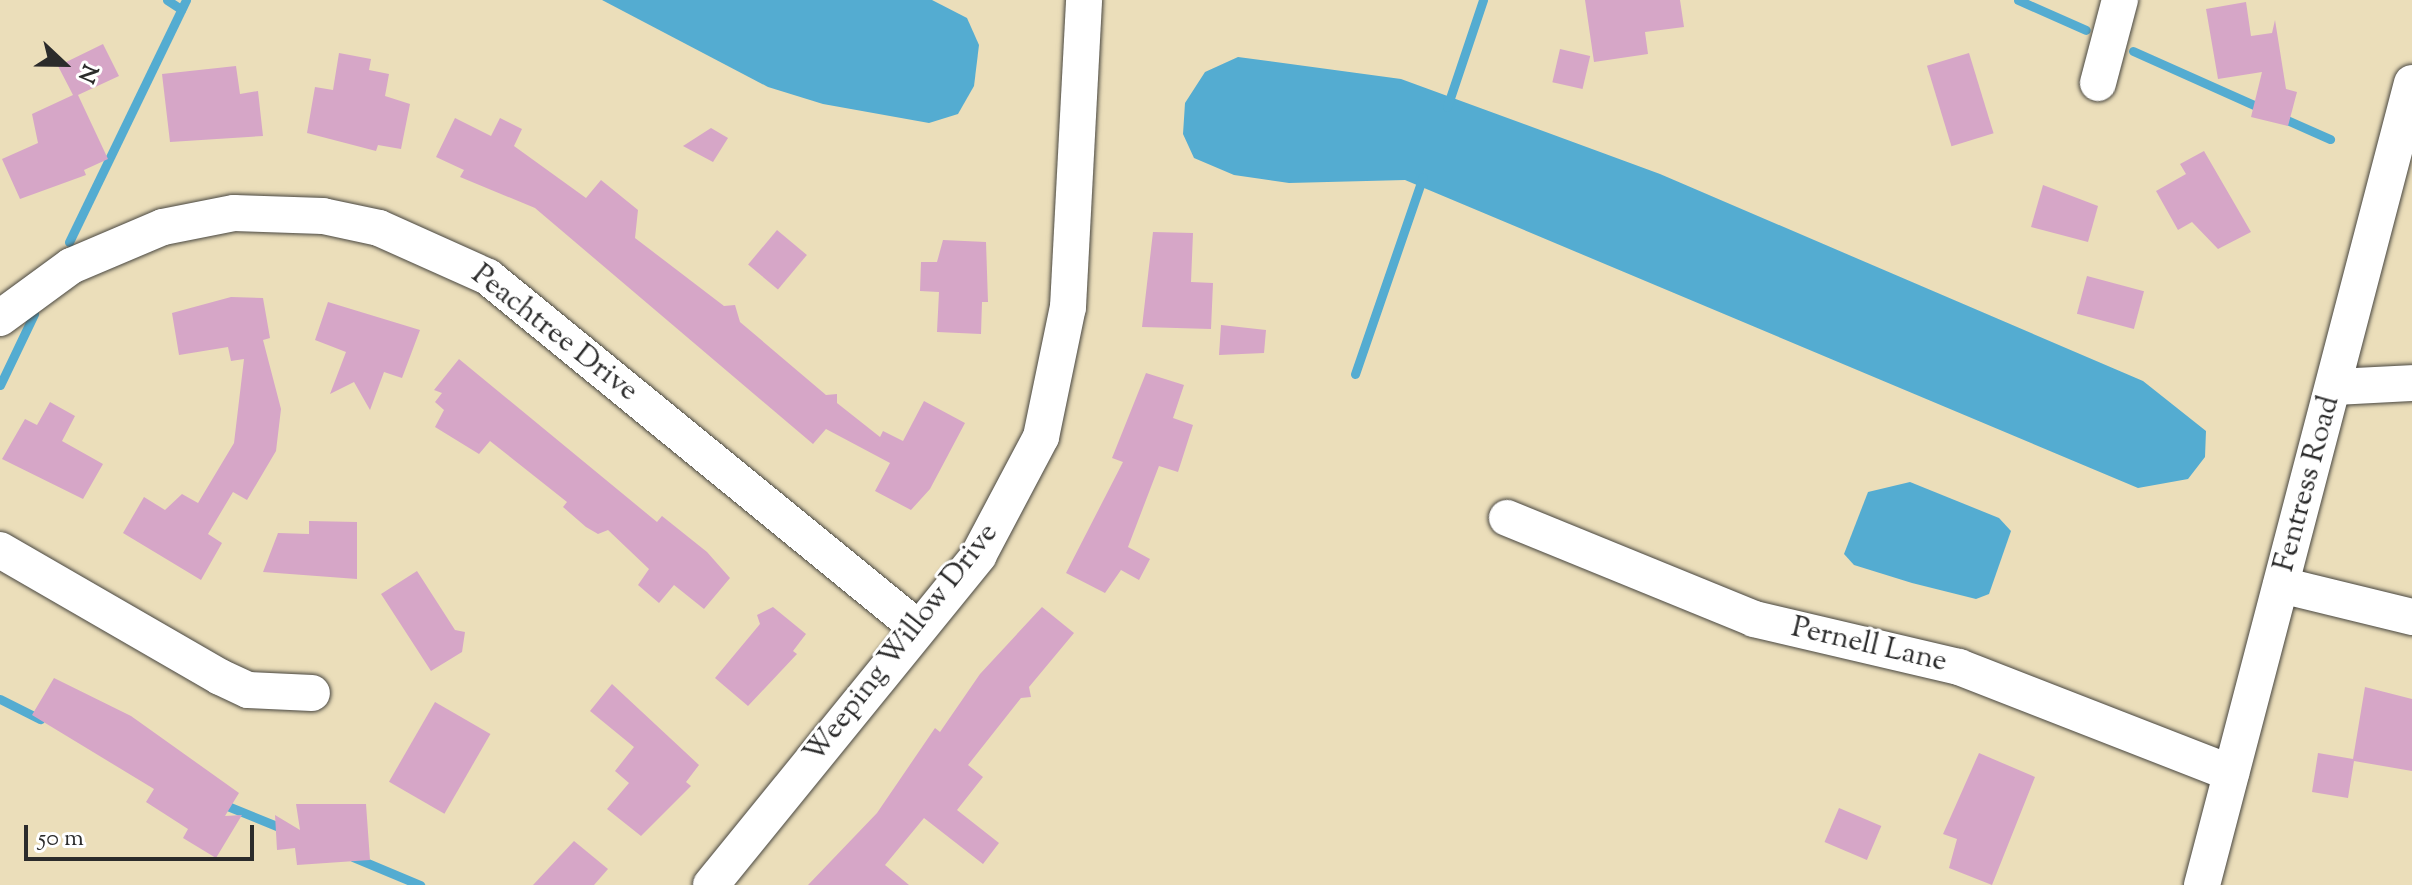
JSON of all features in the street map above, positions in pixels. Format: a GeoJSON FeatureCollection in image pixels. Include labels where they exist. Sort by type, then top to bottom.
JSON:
{"type":"FeatureCollection","features":[{"type":"Feature","properties":{"kind":"street","name":"Weeping Willow Drive"},"geometry":{"type":"LineString","coordinates":[[711,885],[978,556],[1018,490],[1058,376],[1084,0]]}},
{"type":"Feature","properties":{"kind":"street"},"geometry":{"type":"LineString","coordinates":[[2098,83],[2120,0]]}},
{"type":"Feature","properties":{"kind":"street","name":"Fentress Road"},"geometry":{"type":"LineString","coordinates":[[2202,885],[2412,83]]}},
{"type":"Feature","properties":{"kind":"street","name":"Peachtree Drive"},"geometry":{"type":"LineString","coordinates":[[0,318],[71,266],[163,227],[234,213],[304,214],[379,228],[495,283],[919,629]]}},
{"type":"Feature","properties":{"kind":"street"},"geometry":{"type":"LineString","coordinates":[[2334,387],[2412,383]]}},
{"type":"Feature","properties":{"kind":"street","name":"Pernell Lane"},"geometry":{"type":"LineString","coordinates":[[1507,518],[1754,619],[1959,667],[2231,773]]}},
{"type":"Feature","properties":{"kind":"street"},"geometry":{"type":"LineString","coordinates":[[0,550],[220,677],[248,690],[312,693]]}},
{"type":"Feature","properties":{"kind":"street"},"geometry":{"type":"LineString","coordinates":[[2281,585],[2412,617]]}},
{"type":"Feature","properties":{"kind":"water"},"geometry":{"type":"Polygon","coordinates":[[[602,0],[932,0],[967,18],[979,45],[974,86],[958,114],[929,123],[823,104],[768,87],[602,0]]]}},
{"type":"Feature","properties":{"kind":"water"},"geometry":{"type":"Polygon","coordinates":[[[1238,57],[1401,79],[1660,174],[2143,381],[2206,431],[2205,457],[2188,479],[2138,488],[1405,180],[1289,183],[1234,175],[1194,158],[1183,134],[1185,103],[1205,72],[1238,57]]]}},
{"type":"Feature","properties":{"kind":"water"},"geometry":{"type":"Polygon","coordinates":[[[1910,482],[1999,518],[2011,531],[1989,594],[1976,599],[1912,583],[1854,565],[1844,554],[1868,492],[1910,482]]]}},
{"type":"Feature","properties":{"kind":"building"},"geometry":{"type":"Polygon","coordinates":[[[1585,0],[1680,0],[1684,27],[1645,32],[1648,54],[1594,62],[1585,0]]]}},
{"type":"Feature","properties":{"kind":"building"},"geometry":{"type":"Polygon","coordinates":[[[2246,2],[2251,36],[2272,33],[2275,20],[2286,89],[2297,92],[2288,126],[2251,117],[2262,72],[2218,79],[2206,9],[2246,2]]]}},
{"type":"Feature","properties":{"kind":"building"},"geometry":{"type":"Polygon","coordinates":[[[103,44],[119,76],[78,95],[108,159],[84,170],[86,175],[20,199],[2,159],[38,143],[32,114],[73,95],[58,66],[103,44]]]}},
{"type":"Feature","properties":{"kind":"building"},"geometry":{"type":"Polygon","coordinates":[[[1560,49],[1590,56],[1583,89],[1552,82],[1560,49]]]}},
{"type":"Feature","properties":{"kind":"building"},"geometry":{"type":"Polygon","coordinates":[[[339,53],[371,59],[369,70],[389,74],[385,96],[410,104],[401,149],[378,145],[376,151],[307,133],[315,87],[333,90],[339,53]]]}},
{"type":"Feature","properties":{"kind":"building"},"geometry":{"type":"Polygon","coordinates":[[[1969,53],[1994,133],[1951,146],[1927,66],[1969,53]]]}},
{"type":"Feature","properties":{"kind":"building"},"geometry":{"type":"Polygon","coordinates":[[[236,66],[240,94],[258,91],[263,136],[170,142],[162,74],[236,66]]]}},
{"type":"Feature","properties":{"kind":"building"},"geometry":{"type":"Polygon","coordinates":[[[455,118],[491,136],[500,118],[522,129],[514,146],[586,198],[601,180],[638,210],[635,238],[724,306],[735,305],[740,322],[826,395],[837,394],[837,403],[880,437],[883,431],[903,441],[924,401],[965,423],[930,489],[911,510],[875,491],[890,463],[826,429],[813,444],[535,208],[460,177],[464,170],[436,157],[455,118]]]}},
{"type":"Feature","properties":{"kind":"building"},"geometry":{"type":"Polygon","coordinates":[[[711,128],[728,138],[713,162],[683,146],[711,128]]]}},
{"type":"Feature","properties":{"kind":"building"},"geometry":{"type":"Polygon","coordinates":[[[2204,151],[2251,232],[2218,249],[2192,222],[2178,230],[2156,191],[2186,174],[2180,164],[2204,151]]]}},
{"type":"Feature","properties":{"kind":"building"},"geometry":{"type":"Polygon","coordinates":[[[2043,185],[2098,206],[2088,242],[2031,227],[2043,185]]]}},
{"type":"Feature","properties":{"kind":"building"},"geometry":{"type":"Polygon","coordinates":[[[777,230],[807,255],[778,290],[748,264],[777,230]]]}},
{"type":"Feature","properties":{"kind":"building"},"geometry":{"type":"Polygon","coordinates":[[[1153,232],[1193,233],[1191,282],[1213,283],[1211,329],[1142,327],[1153,232]]]}},
{"type":"Feature","properties":{"kind":"building"},"geometry":{"type":"Polygon","coordinates":[[[943,240],[986,242],[988,302],[982,302],[981,334],[937,332],[939,292],[920,291],[921,262],[937,262],[943,240]]]}},
{"type":"Feature","properties":{"kind":"building"},"geometry":{"type":"Polygon","coordinates":[[[2087,276],[2144,291],[2134,329],[2077,314],[2087,276]]]}},
{"type":"Feature","properties":{"kind":"building"},"geometry":{"type":"Polygon","coordinates":[[[231,297],[263,298],[270,338],[263,340],[281,409],[276,451],[247,500],[233,492],[208,534],[222,543],[201,580],[123,533],[144,497],[165,510],[182,494],[198,503],[234,443],[244,359],[231,361],[228,347],[179,355],[172,313],[231,297]]]}},
{"type":"Feature","properties":{"kind":"building"},"geometry":{"type":"Polygon","coordinates":[[[328,302],[420,330],[402,378],[384,372],[370,410],[354,382],[330,394],[346,352],[315,340],[328,302]]]}},
{"type":"Feature","properties":{"kind":"building"},"geometry":{"type":"Polygon","coordinates":[[[1221,325],[1266,330],[1264,353],[1219,355],[1221,325]]]}},
{"type":"Feature","properties":{"kind":"building"},"geometry":{"type":"Polygon","coordinates":[[[459,359],[657,522],[662,516],[707,552],[730,578],[704,609],[674,585],[659,603],[638,585],[649,569],[608,530],[598,534],[586,527],[563,507],[567,502],[490,441],[479,454],[435,427],[444,410],[435,402],[442,393],[434,390],[459,359]]]}},
{"type":"Feature","properties":{"kind":"building"},"geometry":{"type":"Polygon","coordinates":[[[1146,373],[1184,385],[1173,418],[1193,425],[1178,472],[1159,466],[1128,547],[1150,559],[1139,580],[1121,570],[1105,593],[1066,573],[1123,462],[1112,458],[1146,373]]]}},
{"type":"Feature","properties":{"kind":"building"},"geometry":{"type":"Polygon","coordinates":[[[50,402],[75,416],[62,441],[103,464],[83,499],[2,459],[25,419],[37,425],[50,402]]]}},
{"type":"Feature","properties":{"kind":"building"},"geometry":{"type":"Polygon","coordinates":[[[309,521],[357,522],[357,579],[263,572],[278,533],[309,534],[309,521]]]}},
{"type":"Feature","properties":{"kind":"building"},"geometry":{"type":"Polygon","coordinates":[[[417,571],[455,630],[465,632],[462,652],[431,671],[381,594],[417,571]]]}},
{"type":"Feature","properties":{"kind":"building"},"geometry":{"type":"Polygon","coordinates":[[[773,607],[806,634],[793,651],[797,654],[748,706],[715,678],[760,624],[757,615],[773,607]]]}},
{"type":"Feature","properties":{"kind":"building"},"geometry":{"type":"Polygon","coordinates":[[[1042,607],[1074,633],[1029,687],[1031,697],[1021,698],[968,765],[983,777],[957,810],[999,843],[983,864],[924,818],[885,865],[909,885],[808,885],[877,813],[935,728],[940,732],[980,674],[1042,607]]]}},
{"type":"Feature","properties":{"kind":"building"},"geometry":{"type":"Polygon","coordinates":[[[54,678],[131,716],[239,793],[225,816],[242,815],[216,858],[183,838],[188,829],[146,802],[154,789],[32,715],[54,678]]]}},
{"type":"Feature","properties":{"kind":"building"},"geometry":{"type":"Polygon","coordinates":[[[612,684],[699,765],[686,782],[691,786],[641,836],[607,809],[629,783],[615,771],[634,747],[590,711],[612,684]]]}},
{"type":"Feature","properties":{"kind":"building"},"geometry":{"type":"Polygon","coordinates":[[[2365,687],[2412,699],[2412,771],[2354,761],[2348,798],[2312,792],[2318,753],[2353,759],[2365,687]]]}},
{"type":"Feature","properties":{"kind":"building"},"geometry":{"type":"Polygon","coordinates":[[[435,702],[490,734],[444,814],[389,782],[435,702]]]}},
{"type":"Feature","properties":{"kind":"building"},"geometry":{"type":"Polygon","coordinates":[[[1979,753],[2035,777],[1992,885],[1949,868],[1957,839],[1943,834],[1979,753]]]}},
{"type":"Feature","properties":{"kind":"building"},"geometry":{"type":"Polygon","coordinates":[[[296,804],[366,804],[370,860],[297,865],[295,848],[277,850],[275,815],[300,830],[296,804]]]}},
{"type":"Feature","properties":{"kind":"building"},"geometry":{"type":"Polygon","coordinates":[[[1839,808],[1881,826],[1867,860],[1825,842],[1839,808]]]}},
{"type":"Feature","properties":{"kind":"building"},"geometry":{"type":"Polygon","coordinates":[[[574,841],[608,869],[594,885],[533,885],[574,841]]]}},
{"type":"Feature","properties":{"kind":"waterway"},"geometry":{"type":"LineString","coordinates":[[167,0],[181,9]]}},
{"type":"Feature","properties":{"kind":"waterway"},"geometry":{"type":"LineString","coordinates":[[69,242],[186,0]]}},
{"type":"Feature","properties":{"kind":"waterway"},"geometry":{"type":"LineString","coordinates":[[1447,107],[1483,0]]}},
{"type":"Feature","properties":{"kind":"waterway"},"geometry":{"type":"LineString","coordinates":[[2018,0],[2086,30]]}},
{"type":"Feature","properties":{"kind":"waterway"},"geometry":{"type":"LineString","coordinates":[[2133,51],[2265,110]]}},
{"type":"Feature","properties":{"kind":"waterway"},"geometry":{"type":"LineString","coordinates":[[2278,116],[2330,139]]}},
{"type":"Feature","properties":{"kind":"waterway"},"geometry":{"type":"LineString","coordinates":[[1355,374],[1423,177]]}},
{"type":"Feature","properties":{"kind":"waterway"},"geometry":{"type":"LineString","coordinates":[[0,385],[34,314]]}},
{"type":"Feature","properties":{"kind":"waterway"},"geometry":{"type":"LineString","coordinates":[[0,699],[40,719]]}},
{"type":"Feature","properties":{"kind":"waterway"},"geometry":{"type":"LineString","coordinates":[[220,803],[284,829]]}},
{"type":"Feature","properties":{"kind":"waterway"},"geometry":{"type":"LineString","coordinates":[[353,857],[420,885]]}}]}
